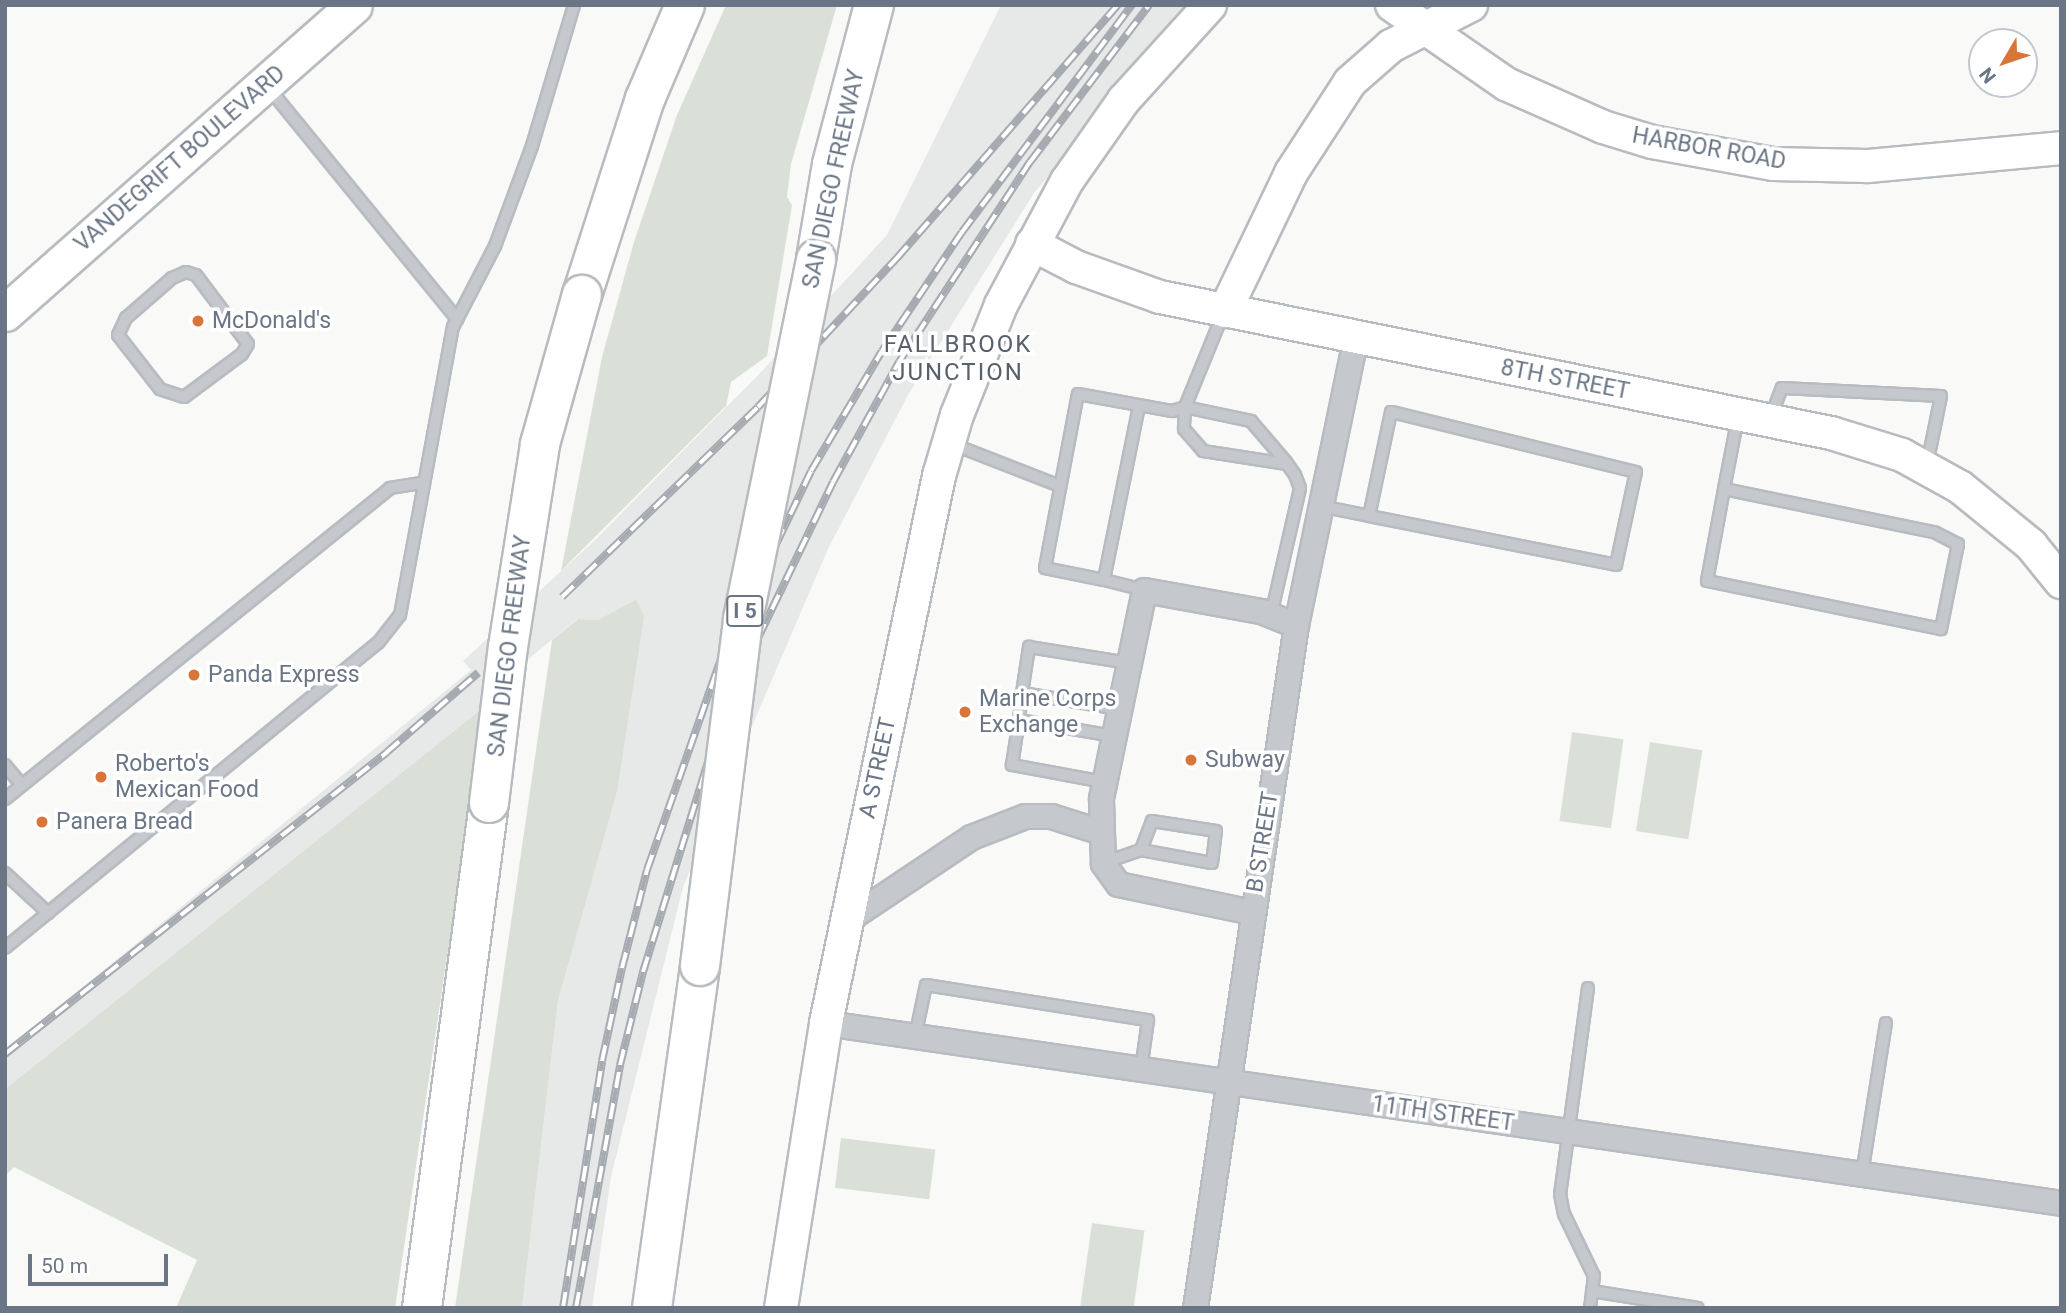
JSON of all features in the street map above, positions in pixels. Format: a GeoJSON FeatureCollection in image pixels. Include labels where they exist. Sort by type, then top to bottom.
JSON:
{"type":"FeatureCollection","features":[{"type":"Feature","properties":{"kind":"highway","name":"SAN DIEGO FREEWAY"},"geometry":{"type":"LineString","coordinates":[[422,1308],[508,647],[540,444],[582,295],[645,99],[685,5]]}},
{"type":"Feature","properties":{"kind":"highway","name":"SAN DIEGO FREEWAY"},"geometry":{"type":"LineString","coordinates":[[652,1308],[700,966],[743,619],[816,259],[832,164],[874,5]]}},
{"type":"Feature","properties":{"kind":"main road","name":"VANDEGRIFT BOULEVARD"},"geometry":{"type":"LineString","coordinates":[[5,313],[354,5]]}},
{"type":"Feature","properties":{"kind":"street","name":"A STREET"},"geometry":{"type":"LineString","coordinates":[[781,1308],[826,1023],[948,443],[1002,305],[1067,181],[1124,100],[1210,5]]}},
{"type":"Feature","properties":{"kind":"street","name":"HARBOR ROAD"},"geometry":{"type":"LineString","coordinates":[[1392,5],[1423,30],[1506,84],[1603,127],[1652,142],[1773,164],[1868,166],[2061,148]]}},
{"type":"Feature","properties":{"kind":"street"},"geometry":{"type":"LineString","coordinates":[[1225,311],[1320,124],[1370,62],[1471,5]]}},
{"type":"Feature","properties":{"kind":"street","name":"8TH STREET"},"geometry":{"type":"LineString","coordinates":[[1032,244],[1076,267],[1160,297],[1831,433],[1902,455],[1960,487],[2031,545],[2061,582]]}},
{"type":"Feature","properties":{"kind":"street","name":"B STREET"},"geometry":{"type":"LineString","coordinates":[[1195,1308],[1296,625],[1355,338]]}},
{"type":"Feature","properties":{"kind":"street"},"geometry":{"type":"LineString","coordinates":[[1252,912],[1118,884],[1103,863],[1101,832],[1104,782],[1144,590],[1271,615],[1296,625]]}},
{"type":"Feature","properties":{"kind":"street"},"geometry":{"type":"LineString","coordinates":[[847,919],[971,837],[1025,816],[1051,816],[1101,832]]}},
{"type":"Feature","properties":{"kind":"street","name":"11TH STREET"},"geometry":{"type":"LineString","coordinates":[[826,1023],[2061,1203]]}},
{"type":"Feature","properties":{"kind":"lane"},"geometry":{"type":"LineString","coordinates":[[5,948],[378,643],[400,615],[423,483],[457,319],[500,234],[533,146],[574,5]]}},
{"type":"Feature","properties":{"kind":"lane"},"geometry":{"type":"LineString","coordinates":[[265,84],[457,319]]}},
{"type":"Feature","properties":{"kind":"lane"},"geometry":{"type":"LineString","coordinates":[[186,272],[196,275],[248,344],[242,354],[193,393],[184,397],[170,394],[160,389],[118,335],[125,318],[172,278],[186,272]]}},
{"type":"Feature","properties":{"kind":"lane"},"geometry":{"type":"LineString","coordinates":[[1225,311],[1185,407],[1184,429],[1203,451],[1287,464]]}},
{"type":"Feature","properties":{"kind":"lane"},"geometry":{"type":"LineString","coordinates":[[1769,420],[1782,387],[1941,396],[1926,468]]}},
{"type":"Feature","properties":{"kind":"lane"},"geometry":{"type":"LineString","coordinates":[[1144,590],[1045,568],[1078,394],[1172,411],[1185,407],[1251,421],[1287,464],[1300,488],[1271,615]]}},
{"type":"Feature","properties":{"kind":"lane"},"geometry":{"type":"LineString","coordinates":[[1104,580],[1139,405]]}},
{"type":"Feature","properties":{"kind":"lane"},"geometry":{"type":"LineString","coordinates":[[1320,506],[1369,516],[1616,565],[1636,472],[1391,412],[1369,516]]}},
{"type":"Feature","properties":{"kind":"lane"},"geometry":{"type":"LineString","coordinates":[[1724,489],[1934,532],[1958,544],[1941,629],[1707,581],[1724,489],[1738,414]]}},
{"type":"Feature","properties":{"kind":"lane"},"geometry":{"type":"LineString","coordinates":[[948,443],[1060,486]]}},
{"type":"Feature","properties":{"kind":"lane"},"geometry":{"type":"LineString","coordinates":[[5,799],[390,488],[423,483]]}},
{"type":"Feature","properties":{"kind":"lane"},"geometry":{"type":"LineString","coordinates":[[1104,782],[1012,765],[1029,647],[1129,663]]}},
{"type":"Feature","properties":{"kind":"lane"},"geometry":{"type":"LineString","coordinates":[[1022,693],[1119,709]]}},
{"type":"Feature","properties":{"kind":"lane"},"geometry":{"type":"LineString","coordinates":[[1019,720],[1114,737]]}},
{"type":"Feature","properties":{"kind":"lane"},"geometry":{"type":"LineString","coordinates":[[5,765],[22,785]]}},
{"type":"Feature","properties":{"kind":"lane"},"geometry":{"type":"LineString","coordinates":[[1103,863],[1141,850],[1212,863],[1216,831],[1152,821],[1141,850]]}},
{"type":"Feature","properties":{"kind":"lane"},"geometry":{"type":"LineString","coordinates":[[5,873],[48,912]]}},
{"type":"Feature","properties":{"kind":"lane"},"geometry":{"type":"LineString","coordinates":[[915,1037],[926,985],[1148,1020],[1141,1070]]}},
{"type":"Feature","properties":{"kind":"lane"},"geometry":{"type":"LineString","coordinates":[[1588,988],[1560,1194],[1564,1214],[1589,1259],[1594,1276],[1590,1308]]}},
{"type":"Feature","properties":{"kind":"lane"},"geometry":{"type":"LineString","coordinates":[[1862,1174],[1886,1023]]}},
{"type":"Feature","properties":{"kind":"lane"},"geometry":{"type":"LineString","coordinates":[[1592,1291],[1698,1308]]}},
{"type":"Feature","properties":{"kind":"shaded area"},"geometry":{"type":"Polygon","coordinates":[[[726,5],[837,5],[791,164],[787,197],[792,205],[767,356],[731,382],[726,406],[561,571],[602,357],[634,242],[677,115],[726,5]]]}},
{"type":"Feature","properties":{"kind":"shaded area"},"geometry":{"type":"Polygon","coordinates":[[[1001,5],[1194,5],[1034,193],[908,395],[828,549],[683,887],[611,1177],[592,1308],[522,1308],[558,1001],[617,792],[598,620],[577,619],[490,691],[484,707],[5,1089],[5,1051],[471,670],[463,661],[593,542],[763,370],[887,235],[1001,5]]]}},
{"type":"Feature","properties":{"kind":"shaded area"},"geometry":{"type":"Polygon","coordinates":[[[636,600],[644,616],[617,792],[558,1001],[522,1308],[455,1308],[552,640],[578,619],[598,620],[636,600]]]}},
{"type":"Feature","properties":{"kind":"shaded area"},"geometry":{"type":"Polygon","coordinates":[[[484,707],[395,1308],[176,1308],[197,1260],[14,1167],[5,1176],[5,1089],[484,707]]]}},
{"type":"Feature","properties":{"kind":"shaded area"},"geometry":{"type":"Polygon","coordinates":[[[1572,732],[1623,739],[1611,828],[1559,821],[1572,732]]]}},
{"type":"Feature","properties":{"kind":"shaded area"},"geometry":{"type":"Polygon","coordinates":[[[1650,742],[1702,750],[1688,839],[1636,831],[1650,742]]]}},
{"type":"Feature","properties":{"kind":"shaded area"},"geometry":{"type":"Polygon","coordinates":[[[841,1138],[935,1150],[929,1199],[835,1188],[841,1138]]]}},
{"type":"Feature","properties":{"kind":"shaded area"},"geometry":{"type":"Polygon","coordinates":[[[1092,1223],[1144,1230],[1134,1308],[1080,1308],[1092,1223]]]}},
{"type":"Feature","properties":{"kind":"railway"},"geometry":{"type":"LineString","coordinates":[[562,597],[758,407],[897,258],[1118,5]]}},
{"type":"Feature","properties":{"kind":"railway"},"geometry":{"type":"LineString","coordinates":[[563,1308],[602,1061],[622,968],[647,870],[721,659],[811,471],[882,351],[962,232],[1132,5]]}},
{"type":"Feature","properties":{"kind":"railway"},"geometry":{"type":"LineString","coordinates":[[576,1308],[620,1065],[643,972],[707,765],[744,667],[833,482],[899,362],[1030,162],[1149,5]]}},
{"type":"Feature","properties":{"kind":"railway"},"geometry":{"type":"LineString","coordinates":[[5,1054],[387,752],[478,673]]}},
{"type":"Feature","properties":{"kind":"place","name":"McDonald's"},"geometry":{"type":"Point","coordinates":[198,321]}},
{"type":"Feature","properties":{"kind":"place","name":"Panda Express"},"geometry":{"type":"Point","coordinates":[194,675]}},
{"type":"Feature","properties":{"kind":"place","name":"Marine Corps Exchange"},"geometry":{"type":"Point","coordinates":[965,712]}},
{"type":"Feature","properties":{"kind":"place","name":"Subway"},"geometry":{"type":"Point","coordinates":[1191,760]}},
{"type":"Feature","properties":{"kind":"place","name":"Roberto's Mexican Food"},"geometry":{"type":"Point","coordinates":[101,777]}},
{"type":"Feature","properties":{"kind":"place","name":"Panera Bread"},"geometry":{"type":"Point","coordinates":[42,822]}},
{"type":"Feature","properties":{"kind":"district","name":"FALLBROOK JUNCTION"},"geometry":{"type":"Point","coordinates":[958,359]}}]}
